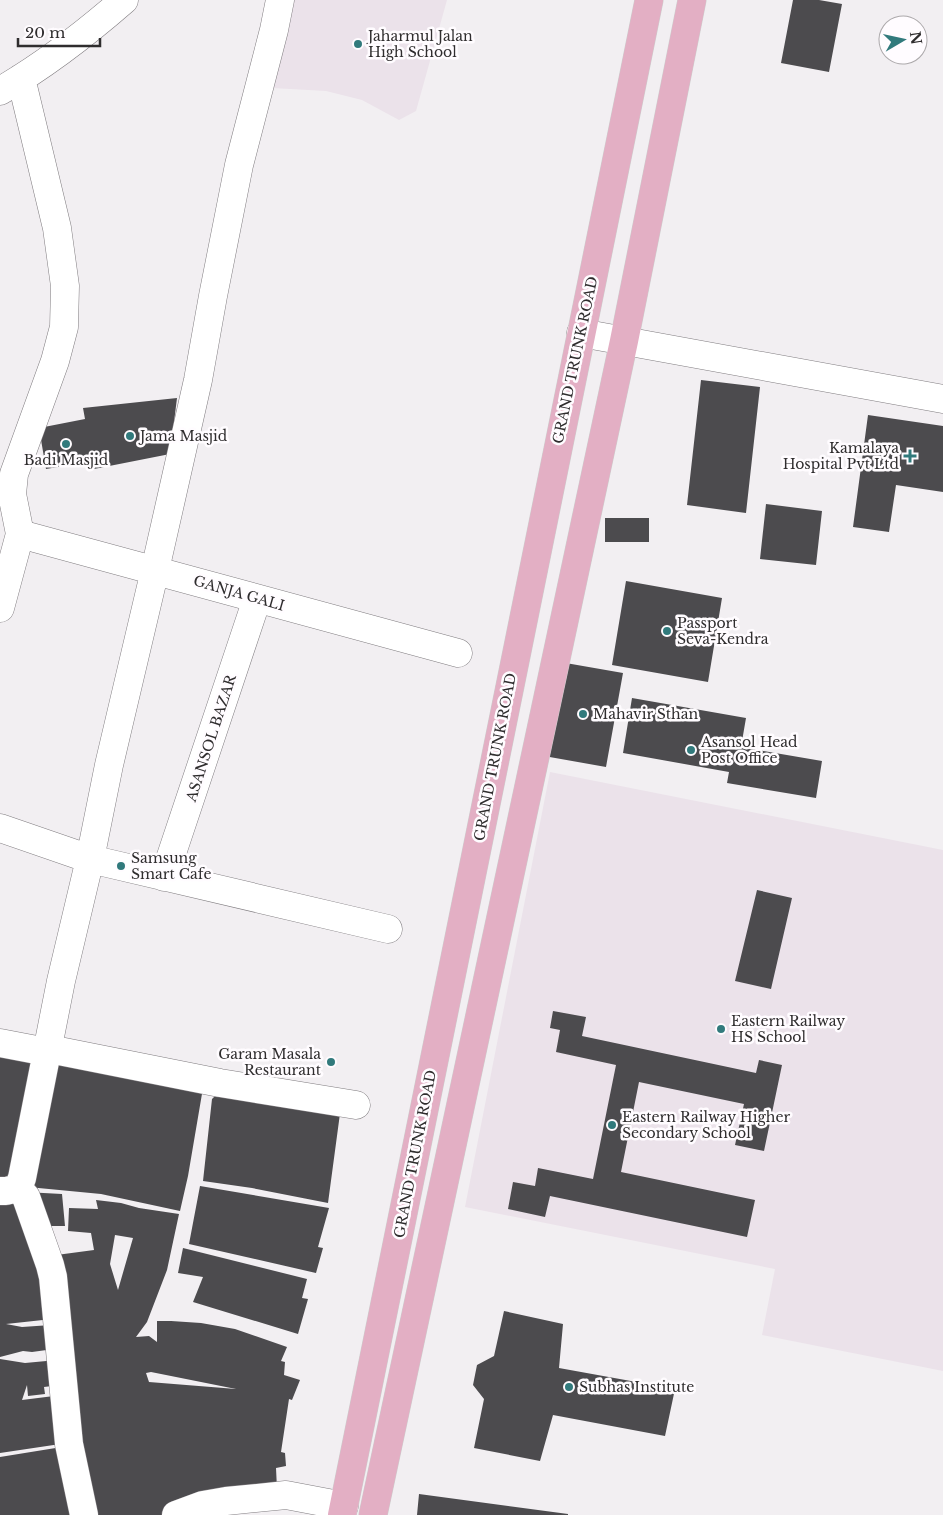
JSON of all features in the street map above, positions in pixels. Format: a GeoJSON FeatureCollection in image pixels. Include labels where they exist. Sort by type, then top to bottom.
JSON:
{"type":"FeatureCollection","features":[{"type":"Feature","properties":{"kind":"main road","name":"GRAND TRUNK ROAD"},"geometry":{"type":"LineString","coordinates":[[343,1510],[649,0]]}},
{"type":"Feature","properties":{"kind":"main road"},"geometry":{"type":"LineString","coordinates":[[373,1515],[624,341],[692,0]]}},
{"type":"Feature","properties":{"kind":"street"},"geometry":{"type":"LineString","coordinates":[[0,608],[20,534],[12,494],[14,474],[55,361],[64,327],[65,286],[57,228],[11,84],[88,30],[124,0]]}},
{"type":"Feature","properties":{"kind":"street"},"geometry":{"type":"LineString","coordinates":[[84,1515],[69,1444],[50,1265],[26,1197],[9,1190],[22,1178],[61,981],[90,859],[108,764],[198,380],[239,165],[280,0]]}},
{"type":"Feature","properties":{"kind":"street"},"geometry":{"type":"LineString","coordinates":[[581,333],[943,399]]}},
{"type":"Feature","properties":{"kind":"street","name":"GANJA GALI"},"geometry":{"type":"LineString","coordinates":[[20,534],[458,653]]}},
{"type":"Feature","properties":{"kind":"street","name":"ASANSOL BAZAR"},"geometry":{"type":"LineString","coordinates":[[164,877],[257,599]]}},
{"type":"Feature","properties":{"kind":"street"},"geometry":{"type":"LineString","coordinates":[[0,828],[90,859],[388,929]]}},
{"type":"Feature","properties":{"kind":"street"},"geometry":{"type":"LineString","coordinates":[[0,1043],[47,1052],[54,1050],[220,1082],[356,1105]]}},
{"type":"Feature","properties":{"kind":"street"},"geometry":{"type":"LineString","coordinates":[[176,1515],[226,1501],[286,1495],[343,1510]]}},
{"type":"Feature","properties":{"kind":"shaded area","name":"Jaharmul Jalan High School"},"geometry":{"type":"Polygon","coordinates":[[[289,0],[447,0],[416,111],[399,120],[362,100],[326,91],[272,88],[289,0]]]}},
{"type":"Feature","properties":{"kind":"shaded area","name":"Eastern Railway HS School"},"geometry":{"type":"Polygon","coordinates":[[[550,772],[943,850],[943,1371],[762,1335],[775,1269],[465,1207],[550,772]]]}},
{"type":"Feature","properties":{"kind":"building"},"geometry":{"type":"Polygon","coordinates":[[[793,0],[819,0],[842,4],[829,72],[781,63],[793,0]]]}},
{"type":"Feature","properties":{"kind":"building"},"geometry":{"type":"Polygon","coordinates":[[[701,380],[760,387],[746,513],[687,505],[701,380]]]}},
{"type":"Feature","properties":{"kind":"building","name":"Jama Masjid"},"geometry":{"type":"Polygon","coordinates":[[[177,398],[170,454],[94,469],[93,461],[46,469],[39,428],[85,419],[83,408],[177,398]]]}},
{"type":"Feature","properties":{"kind":"building"},"geometry":{"type":"Polygon","coordinates":[[[868,415],[943,426],[943,492],[896,485],[889,532],[853,527],[868,415]]]}},
{"type":"Feature","properties":{"kind":"building"},"geometry":{"type":"Polygon","coordinates":[[[766,504],[822,511],[816,565],[760,559],[766,504]]]}},
{"type":"Feature","properties":{"kind":"building"},"geometry":{"type":"Polygon","coordinates":[[[605,518],[649,518],[649,542],[605,542],[605,518]]]}},
{"type":"Feature","properties":{"kind":"building","name":"Passport Seva-Kendra"},"geometry":{"type":"Polygon","coordinates":[[[626,581],[722,598],[708,682],[612,665],[626,581]]]}},
{"type":"Feature","properties":{"kind":"building","name":"Mahavir Sthan"},"geometry":{"type":"Polygon","coordinates":[[[560,662],[623,673],[606,767],[544,756],[560,662]]]}},
{"type":"Feature","properties":{"kind":"building","name":"Asansol Head Post Office"},"geometry":{"type":"Polygon","coordinates":[[[632,698],[746,718],[741,747],[822,761],[816,798],[727,783],[729,772],[623,753],[632,698]]]}},
{"type":"Feature","properties":{"kind":"building"},"geometry":{"type":"Polygon","coordinates":[[[757,890],[792,898],[771,989],[735,981],[757,890]]]}},
{"type":"Feature","properties":{"kind":"building"},"geometry":{"type":"Polygon","coordinates":[[[553,1011],[586,1017],[582,1036],[756,1073],[759,1060],[782,1065],[764,1151],[735,1145],[744,1104],[639,1082],[621,1172],[755,1200],[747,1237],[550,1196],[545,1217],[508,1209],[513,1182],[535,1186],[538,1168],[593,1179],[616,1065],[556,1052],[560,1030],[550,1028],[553,1011]]]}},
{"type":"Feature","properties":{"kind":"building"},"geometry":{"type":"Polygon","coordinates":[[[0,1051],[39,1058],[13,1185],[0,1184],[0,1051]]]}},
{"type":"Feature","properties":{"kind":"building"},"geometry":{"type":"Polygon","coordinates":[[[51,1053],[204,1082],[180,1211],[101,1194],[28,1187],[51,1053]]]}},
{"type":"Feature","properties":{"kind":"building"},"geometry":{"type":"Polygon","coordinates":[[[218,1093],[341,1106],[328,1203],[252,1188],[203,1181],[212,1099],[218,1093]]]}},
{"type":"Feature","properties":{"kind":"building"},"geometry":{"type":"Polygon","coordinates":[[[200,1186],[329,1208],[318,1247],[323,1248],[316,1273],[189,1244],[200,1186]]]}},
{"type":"Feature","properties":{"kind":"building"},"geometry":{"type":"Polygon","coordinates":[[[25,1192],[62,1194],[65,1226],[37,1226],[25,1192]]]}},
{"type":"Feature","properties":{"kind":"building"},"geometry":{"type":"Polygon","coordinates":[[[24,1196],[52,1319],[6,1324],[22,1327],[51,1325],[54,1349],[32,1352],[23,1351],[0,1357],[0,1197],[24,1196]]]}},
{"type":"Feature","properties":{"kind":"building"},"geometry":{"type":"Polygon","coordinates":[[[96,1200],[179,1214],[167,1270],[147,1322],[136,1337],[149,1336],[157,1342],[157,1321],[171,1321],[201,1323],[235,1329],[287,1347],[281,1361],[285,1362],[284,1375],[300,1380],[292,1400],[289,1399],[281,1452],[285,1453],[286,1466],[276,1468],[277,1489],[164,1515],[86,1515],[49,1256],[94,1250],[91,1233],[68,1231],[69,1208],[98,1209],[96,1200]],[[115,1235],[110,1264],[118,1290],[133,1238],[115,1235]],[[151,1372],[146,1373],[149,1382],[236,1389],[151,1372]]]}},
{"type":"Feature","properties":{"kind":"building"},"geometry":{"type":"Polygon","coordinates":[[[183,1248],[307,1279],[302,1298],[308,1299],[298,1334],[193,1302],[203,1277],[178,1273],[183,1248]]]}},
{"type":"Feature","properties":{"kind":"building","name":"Subhas Institute"},"geometry":{"type":"Polygon","coordinates":[[[504,1311],[563,1324],[559,1368],[675,1389],[665,1436],[553,1415],[540,1461],[474,1448],[484,1399],[473,1385],[477,1365],[494,1356],[504,1311]]]}},
{"type":"Feature","properties":{"kind":"building"},"geometry":{"type":"Polygon","coordinates":[[[0,1359],[25,1363],[57,1360],[60,1385],[44,1387],[45,1394],[28,1396],[27,1385],[22,1400],[62,1395],[67,1443],[0,1453],[0,1359]]]}},
{"type":"Feature","properties":{"kind":"building"},"geometry":{"type":"Polygon","coordinates":[[[68,1446],[81,1515],[0,1515],[0,1457],[68,1446]]]}},
{"type":"Feature","properties":{"kind":"building"},"geometry":{"type":"Polygon","coordinates":[[[419,1494],[568,1514],[568,1515],[417,1515],[419,1494]]]}},
{"type":"Feature","properties":{"kind":"place","name":"Jaharmul Jalan High School"},"geometry":{"type":"Point","coordinates":[358,44]}},
{"type":"Feature","properties":{"kind":"place","name":"Jama Masjid"},"geometry":{"type":"Point","coordinates":[130,436]}},
{"type":"Feature","properties":{"kind":"place","name":"Badi Masjid"},"geometry":{"type":"Point","coordinates":[66,444]}},
{"type":"Feature","properties":{"kind":"place","name":"Kamalaya Hospital Pvt Ltd"},"geometry":{"type":"Point","coordinates":[910,456]}},
{"type":"Feature","properties":{"kind":"place","name":"Passport Seva-Kendra"},"geometry":{"type":"Point","coordinates":[667,631]}},
{"type":"Feature","properties":{"kind":"place","name":"Mahavir Sthan"},"geometry":{"type":"Point","coordinates":[583,714]}},
{"type":"Feature","properties":{"kind":"place","name":"Asansol Head Post Office"},"geometry":{"type":"Point","coordinates":[691,750]}},
{"type":"Feature","properties":{"kind":"place","name":"Samsung Smart Cafe"},"geometry":{"type":"Point","coordinates":[121,866]}},
{"type":"Feature","properties":{"kind":"place","name":"Eastern Railway HS School"},"geometry":{"type":"Point","coordinates":[721,1029]}},
{"type":"Feature","properties":{"kind":"place","name":"Garam Masala Restaurant"},"geometry":{"type":"Point","coordinates":[331,1062]}},
{"type":"Feature","properties":{"kind":"place","name":"Eastern Railway Higher Secondary School"},"geometry":{"type":"Point","coordinates":[612,1125]}},
{"type":"Feature","properties":{"kind":"place","name":"Subhas Institute"},"geometry":{"type":"Point","coordinates":[569,1387]}}]}
